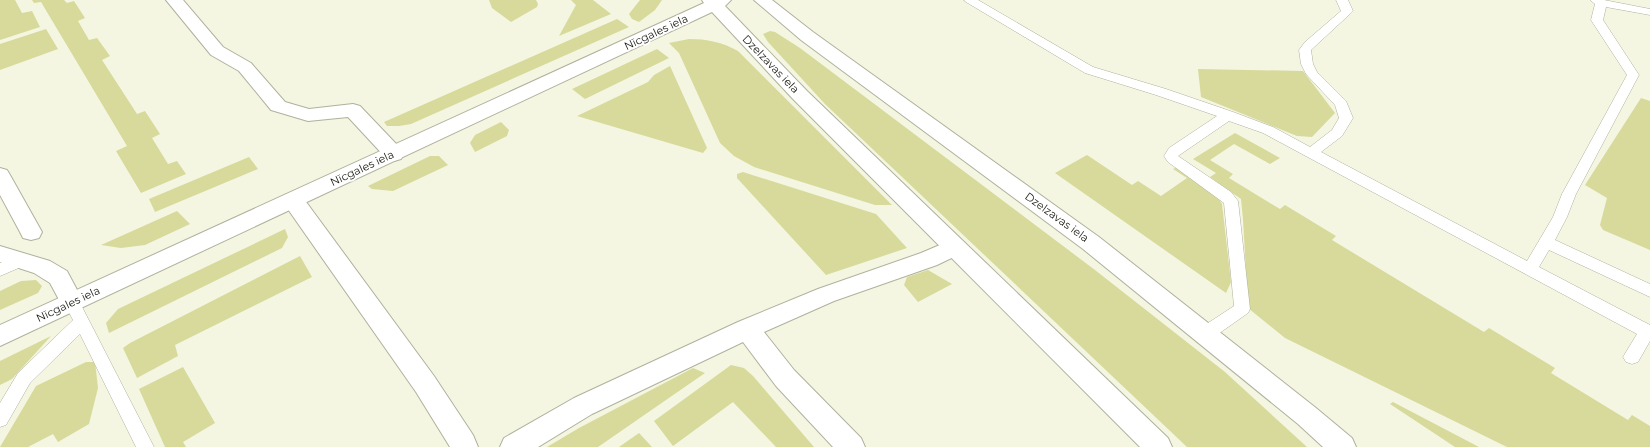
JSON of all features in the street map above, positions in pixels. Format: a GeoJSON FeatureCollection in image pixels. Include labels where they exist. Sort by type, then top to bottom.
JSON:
{"type":"FeatureCollection","features":[{"type":"Feature","properties":{"kind":"street"},"geometry":{"type":"LineString","coordinates":[[174,0],[216,51],[245,67],[278,106],[308,115],[353,110],[394,154]]}},
{"type":"Feature","properties":{"kind":"street","name":"Dzelzavas iela"},"geometry":{"type":"LineString","coordinates":[[762,0],[807,36],[1091,243],[1307,416],[1342,447]]}},
{"type":"Feature","properties":{"kind":"street","name":"Nīcgales iela"},"geometry":{"type":"LineString","coordinates":[[0,336],[76,312],[293,200],[394,154],[716,1]]}},
{"type":"Feature","properties":{"kind":"street","name":"Dzelzavas iela"},"geometry":{"type":"LineString","coordinates":[[716,1],[800,95],[1158,447]]}},
{"type":"Feature","properties":{"kind":"street"},"geometry":{"type":"LineString","coordinates":[[0,175],[31,232]]}},
{"type":"Feature","properties":{"kind":"street"},"geometry":{"type":"LineString","coordinates":[[293,200],[425,384],[463,443],[464,447]]}},
{"type":"Feature","properties":{"kind":"street"},"geometry":{"type":"LineString","coordinates":[[514,447],[583,406],[747,329],[826,295],[929,259],[954,247]]}},
{"type":"Feature","properties":{"kind":"street"},"geometry":{"type":"LineString","coordinates":[[0,254],[42,267],[59,277],[76,312]]}},
{"type":"Feature","properties":{"kind":"street"},"geometry":{"type":"LineString","coordinates":[[747,329],[785,378],[851,447]]}},
{"type":"Feature","properties":{"kind":"lane"},"geometry":{"type":"LineString","coordinates":[[970,0],[1089,70],[1228,115],[1268,130],[1649,332],[1632,357]]}},
{"type":"Feature","properties":{"kind":"lane"},"geometry":{"type":"LineString","coordinates":[[1311,153],[1337,133],[1346,118],[1341,104],[1312,74],[1307,64],[1305,50],[1314,39],[1339,21],[1347,11],[1342,0]]}},
{"type":"Feature","properties":{"kind":"lane"},"geometry":{"type":"LineString","coordinates":[[1530,269],[1560,217],[1573,187],[1633,75],[1597,20],[1598,1],[1650,12]]}},
{"type":"Feature","properties":{"kind":"lane"},"geometry":{"type":"LineString","coordinates":[[1205,334],[1242,309],[1231,201],[1171,156],[1174,151],[1228,115]]}},
{"type":"Feature","properties":{"kind":"lane"},"geometry":{"type":"LineString","coordinates":[[1546,242],[1650,291]]}},
{"type":"Feature","properties":{"kind":"lane"},"geometry":{"type":"LineString","coordinates":[[0,270],[22,260]]}},
{"type":"Feature","properties":{"kind":"lane"},"geometry":{"type":"LineString","coordinates":[[0,419],[24,378],[76,312],[94,344],[145,447]]}},
{"type":"Feature","properties":{"kind":"green space"},"geometry":{"type":"Polygon","coordinates":[[[0,0],[15,0],[22,13],[32,11],[40,27],[0,40],[0,0]]]}},
{"type":"Feature","properties":{"kind":"green space"},"geometry":{"type":"Polygon","coordinates":[[[32,0],[64,0],[67,3],[74,1],[85,18],[78,21],[89,40],[97,38],[110,56],[102,60],[137,114],[145,111],[160,134],[152,138],[168,164],[177,161],[186,174],[141,193],[116,151],[127,146],[41,2],[34,3],[32,0]]]}},
{"type":"Feature","properties":{"kind":"green space"},"geometry":{"type":"Polygon","coordinates":[[[489,0],[536,0],[538,4],[537,7],[511,22],[492,8],[489,0]]]}},
{"type":"Feature","properties":{"kind":"green space"},"geometry":{"type":"Polygon","coordinates":[[[571,0],[593,0],[611,14],[559,36],[576,5],[571,0]]]}},
{"type":"Feature","properties":{"kind":"green space"},"geometry":{"type":"Polygon","coordinates":[[[640,0],[662,0],[655,10],[639,22],[632,19],[629,14],[640,0]]]}},
{"type":"Feature","properties":{"kind":"green space"},"geometry":{"type":"Polygon","coordinates":[[[617,19],[629,27],[411,124],[387,126],[384,122],[617,19]]]}},
{"type":"Feature","properties":{"kind":"green space"},"geometry":{"type":"Polygon","coordinates":[[[46,29],[58,49],[0,70],[0,44],[46,29]]]}},
{"type":"Feature","properties":{"kind":"green space"},"geometry":{"type":"Polygon","coordinates":[[[770,31],[775,32],[800,48],[1095,270],[1225,372],[1307,447],[1187,447],[825,104],[768,42],[763,34],[770,31]]]}},
{"type":"Feature","properties":{"kind":"green space"},"geometry":{"type":"Polygon","coordinates":[[[689,39],[714,42],[726,45],[738,51],[892,205],[875,205],[754,167],[734,156],[720,143],[679,53],[669,43],[689,39]]]}},
{"type":"Feature","properties":{"kind":"green space"},"geometry":{"type":"Polygon","coordinates":[[[657,49],[669,58],[585,99],[572,89],[657,49]]]}},
{"type":"Feature","properties":{"kind":"green space"},"geometry":{"type":"Polygon","coordinates":[[[670,66],[707,148],[703,153],[577,116],[648,82],[654,75],[670,66]]]}},
{"type":"Feature","properties":{"kind":"green space"},"geometry":{"type":"Polygon","coordinates":[[[1198,69],[1303,71],[1335,113],[1312,137],[1297,136],[1201,97],[1198,69]]]}},
{"type":"Feature","properties":{"kind":"green space"},"geometry":{"type":"Polygon","coordinates":[[[1641,98],[1650,101],[1650,250],[1603,230],[1600,225],[1607,198],[1585,185],[1641,98]]]}},
{"type":"Feature","properties":{"kind":"green space"},"geometry":{"type":"Polygon","coordinates":[[[501,122],[509,130],[507,136],[475,152],[470,143],[475,135],[501,122]]]}},
{"type":"Feature","properties":{"kind":"green space"},"geometry":{"type":"Polygon","coordinates":[[[1235,133],[1280,158],[1270,164],[1234,144],[1210,160],[1233,174],[1229,178],[1280,209],[1285,205],[1336,236],[1332,240],[1484,332],[1489,328],[1555,368],[1551,373],[1628,420],[1632,415],[1650,426],[1650,447],[1507,447],[1285,338],[1248,308],[1241,199],[1210,177],[1216,173],[1193,159],[1235,133]]]}},
{"type":"Feature","properties":{"kind":"green space"},"geometry":{"type":"Polygon","coordinates":[[[1087,155],[1132,185],[1138,181],[1161,196],[1187,178],[1173,169],[1177,167],[1219,199],[1222,204],[1231,282],[1226,293],[1055,173],[1087,155]]]}},
{"type":"Feature","properties":{"kind":"green space"},"geometry":{"type":"Polygon","coordinates":[[[430,156],[439,156],[448,165],[393,191],[372,189],[368,186],[430,156]]]}},
{"type":"Feature","properties":{"kind":"green space"},"geometry":{"type":"Polygon","coordinates":[[[249,157],[258,169],[155,212],[149,199],[249,157]]]}},
{"type":"Feature","properties":{"kind":"green space"},"geometry":{"type":"Polygon","coordinates":[[[743,172],[876,214],[907,248],[826,275],[737,178],[737,174],[743,172]]]}},
{"type":"Feature","properties":{"kind":"green space"},"geometry":{"type":"Polygon","coordinates":[[[177,211],[190,224],[145,245],[121,248],[101,245],[177,211]]]}},
{"type":"Feature","properties":{"kind":"green space"},"geometry":{"type":"Polygon","coordinates":[[[285,229],[288,237],[282,248],[109,333],[106,323],[118,309],[285,229]]]}},
{"type":"Feature","properties":{"kind":"green space"},"geometry":{"type":"Polygon","coordinates":[[[300,256],[312,277],[175,345],[178,356],[137,378],[123,348],[130,343],[300,256]]]}},
{"type":"Feature","properties":{"kind":"green space"},"geometry":{"type":"Polygon","coordinates":[[[928,270],[952,284],[918,302],[904,285],[907,277],[928,270]]]}},
{"type":"Feature","properties":{"kind":"green space"},"geometry":{"type":"Polygon","coordinates":[[[36,280],[42,286],[38,293],[0,310],[0,291],[21,281],[36,280]]]}},
{"type":"Feature","properties":{"kind":"green space"},"geometry":{"type":"Polygon","coordinates":[[[51,336],[12,379],[0,385],[0,361],[51,336]]]}},
{"type":"Feature","properties":{"kind":"green space"},"geometry":{"type":"Polygon","coordinates":[[[86,362],[95,362],[98,388],[89,424],[58,442],[53,434],[28,447],[0,447],[36,386],[86,362]]]}},
{"type":"Feature","properties":{"kind":"green space"},"geometry":{"type":"Polygon","coordinates":[[[731,365],[744,368],[753,376],[814,447],[776,447],[733,402],[673,446],[654,421],[731,365]]]}},
{"type":"Feature","properties":{"kind":"green space"},"geometry":{"type":"Polygon","coordinates":[[[183,367],[215,423],[183,442],[186,447],[165,447],[139,389],[183,367]]]}},
{"type":"Feature","properties":{"kind":"green space"},"geometry":{"type":"Polygon","coordinates":[[[693,368],[705,373],[598,447],[547,447],[579,428],[693,368]]]}},
{"type":"Feature","properties":{"kind":"green space"},"geometry":{"type":"Polygon","coordinates":[[[1393,402],[1479,447],[1455,447],[1390,404],[1393,402]]]}},
{"type":"Feature","properties":{"kind":"green space"},"geometry":{"type":"Polygon","coordinates":[[[639,433],[652,447],[619,447],[639,433]]]}}]}
